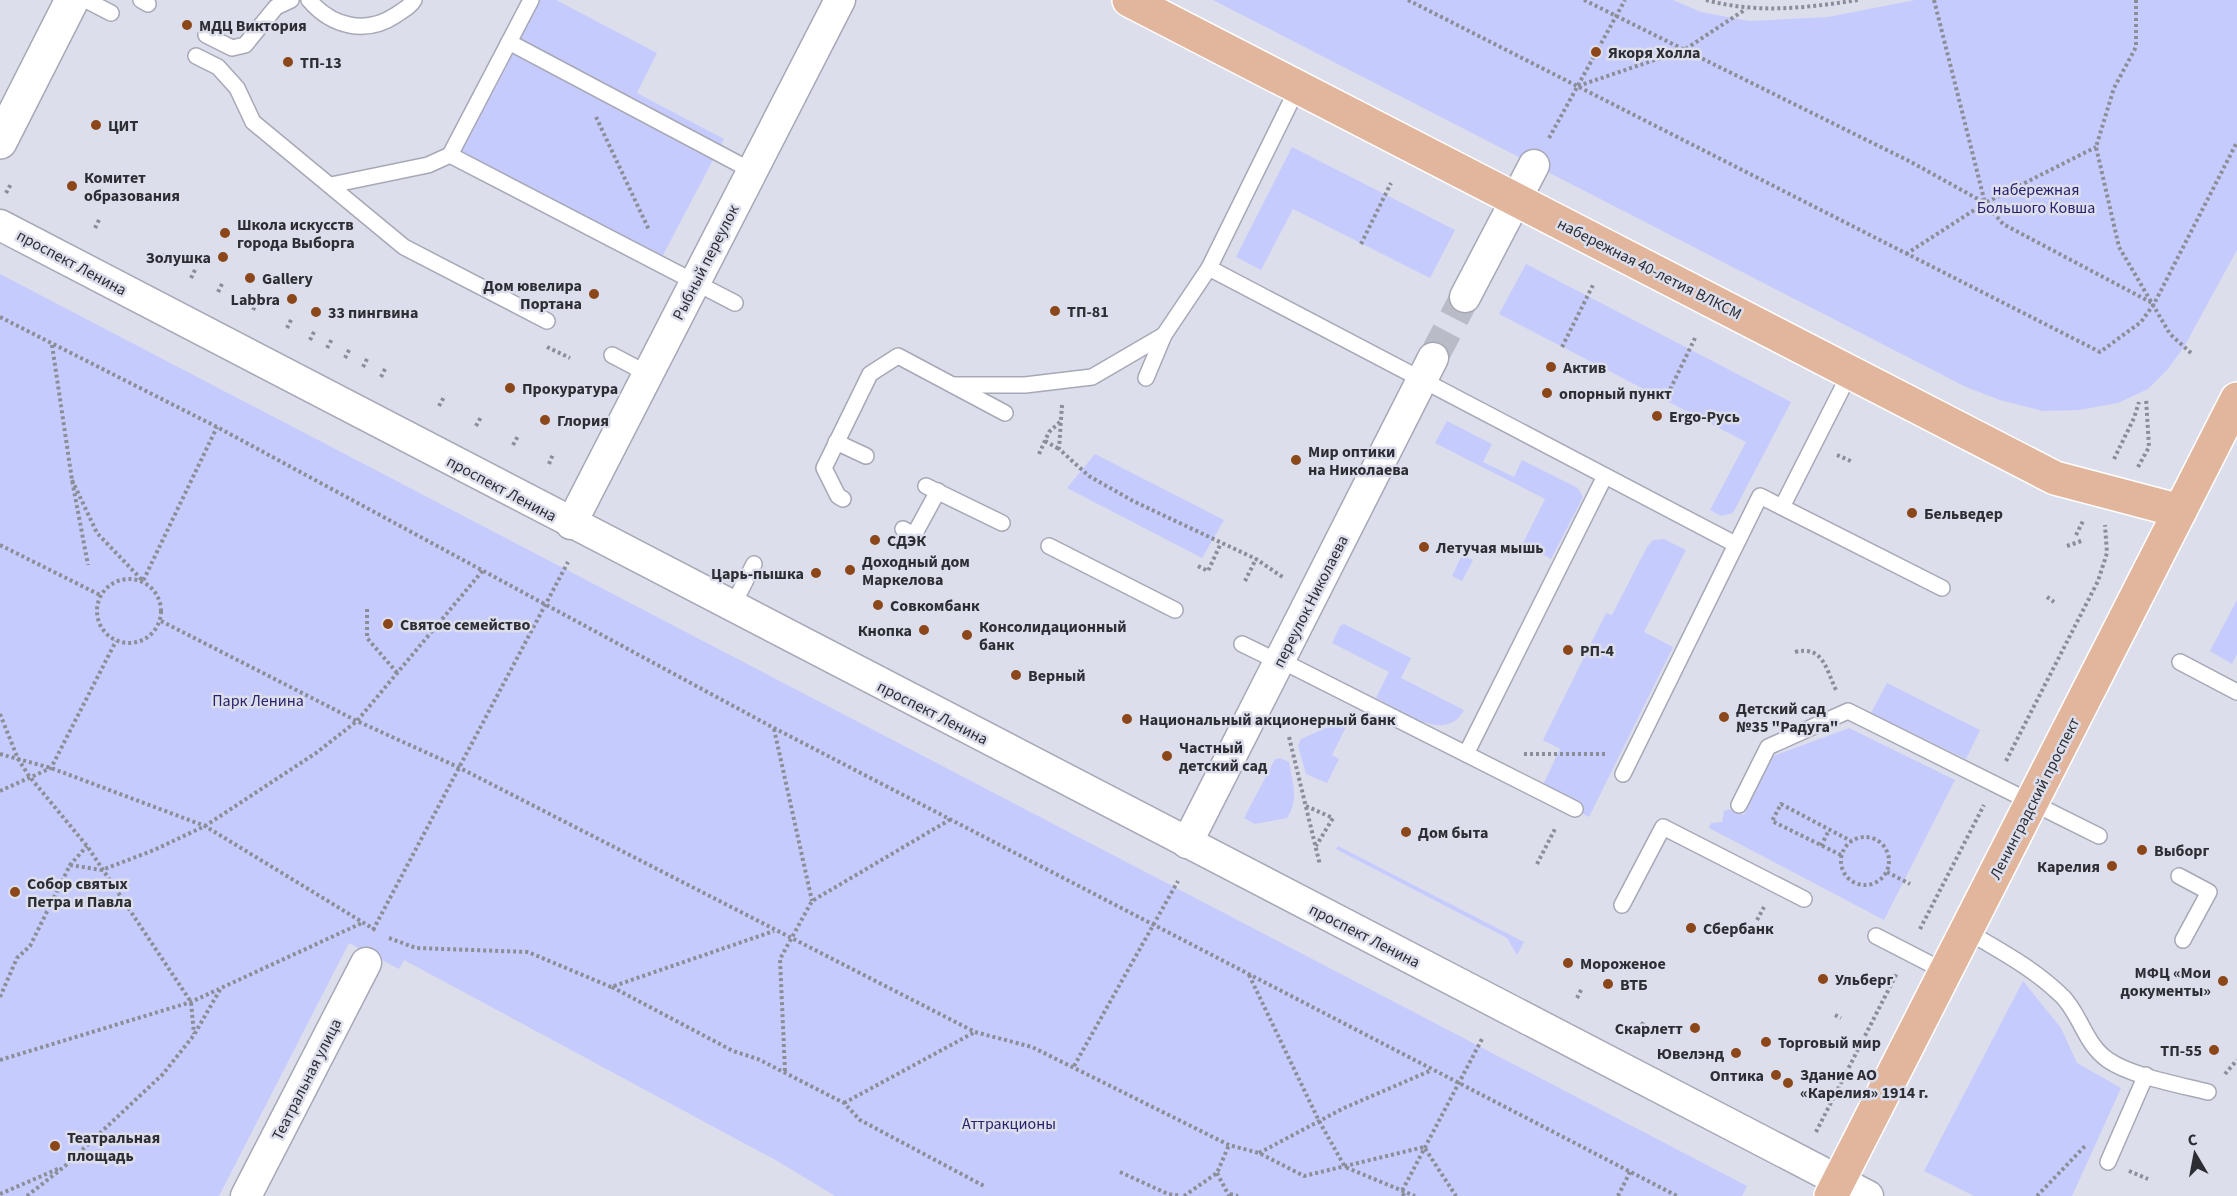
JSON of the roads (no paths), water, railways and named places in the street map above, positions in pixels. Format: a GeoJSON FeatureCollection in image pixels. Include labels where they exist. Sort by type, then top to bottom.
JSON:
{"type":"FeatureCollection","features":[{"type":"Feature","properties":{"kind":"main road","name":"набережная 40-летия ВЛКСМ"},"geometry":{"type":"LineString","coordinates":[[1129,0],[2055,478],[2180,510]]}},
{"type":"Feature","properties":{"kind":"main road","name":"Ленинградский проспект"},"geometry":{"type":"LineString","coordinates":[[1835,1188],[2237,399]]}},
{"type":"Feature","properties":{"kind":"street"},"geometry":{"type":"LineString","coordinates":[[0,142],[72,0]]}},
{"type":"Feature","properties":{"kind":"street","name":"Рыбный переулок"},"geometry":{"type":"LineString","coordinates":[[571,524],[840,0]]}},
{"type":"Feature","properties":{"kind":"street"},"geometry":{"type":"LineString","coordinates":[[1465,297],[1534,165]]}},
{"type":"Feature","properties":{"kind":"street","name":"проспект Ленина"},"geometry":{"type":"LineString","coordinates":[[0,225],[1187,843],[1835,1188],[1868,1196]]}},
{"type":"Feature","properties":{"kind":"street","name":"переулок Николаева"},"geometry":{"type":"LineString","coordinates":[[1187,843],[1428,369]]}},
{"type":"Feature","properties":{"kind":"street","name":"Театральная улица"},"geometry":{"type":"LineString","coordinates":[[246,1196],[368,950]]}},
{"type":"Feature","properties":{"kind":"lane"},"geometry":{"type":"LineString","coordinates":[[86,0],[111,13]]}},
{"type":"Feature","properties":{"kind":"lane"},"geometry":{"type":"LineString","coordinates":[[207,34],[232,48],[245,45],[276,6],[291,0]]}},
{"type":"Feature","properties":{"kind":"lane"},"geometry":{"type":"LineString","coordinates":[[309,0],[320,13],[348,27],[360,27],[382,24],[411,6],[414,0]]}},
{"type":"Feature","properties":{"kind":"lane"},"geometry":{"type":"LineString","coordinates":[[331,185],[428,165],[450,155],[531,0]]}},
{"type":"Feature","properties":{"kind":"lane"},"geometry":{"type":"LineString","coordinates":[[509,42],[752,171]]}},
{"type":"Feature","properties":{"kind":"lane"},"geometry":{"type":"LineString","coordinates":[[196,56],[218,67],[237,88],[254,122],[404,247],[547,321]]}},
{"type":"Feature","properties":{"kind":"lane"},"geometry":{"type":"LineString","coordinates":[[1146,378],[1164,335],[1209,268],[1298,87]]}},
{"type":"Feature","properties":{"kind":"lane"},"geometry":{"type":"LineString","coordinates":[[450,155],[735,303]]}},
{"type":"Feature","properties":{"kind":"lane"},"geometry":{"type":"LineString","coordinates":[[1209,268],[1428,369],[1605,476],[1735,544]]}},
{"type":"Feature","properties":{"kind":"lane"},"geometry":{"type":"LineString","coordinates":[[953,386],[1025,385],[1092,377],[1164,335]]}},
{"type":"Feature","properties":{"kind":"lane"},"geometry":{"type":"LineString","coordinates":[[612,355],[648,374]]}},
{"type":"Feature","properties":{"kind":"lane"},"geometry":{"type":"LineString","coordinates":[[843,499],[838,496],[824,468],[870,374],[898,356],[1005,413]]}},
{"type":"Feature","properties":{"kind":"lane"},"geometry":{"type":"LineString","coordinates":[[1782,507],[1851,371]]}},
{"type":"Feature","properties":{"kind":"lane"},"geometry":{"type":"LineString","coordinates":[[836,442],[866,456]]}},
{"type":"Feature","properties":{"kind":"lane"},"geometry":{"type":"LineString","coordinates":[[1466,754],[1605,476]]}},
{"type":"Feature","properties":{"kind":"lane"},"geometry":{"type":"LineString","coordinates":[[903,529],[914,535],[932,488],[1002,523]]}},
{"type":"Feature","properties":{"kind":"lane"},"geometry":{"type":"LineString","coordinates":[[1623,774],[1760,496],[1942,588]]}},
{"type":"Feature","properties":{"kind":"lane"},"geometry":{"type":"LineString","coordinates":[[1049,546],[1175,610]]}},
{"type":"Feature","properties":{"kind":"lane"},"geometry":{"type":"LineString","coordinates":[[732,607],[754,564]]}},
{"type":"Feature","properties":{"kind":"lane"},"geometry":{"type":"LineString","coordinates":[[1242,644],[1571,807]]}},
{"type":"Feature","properties":{"kind":"lane"},"geometry":{"type":"LineString","coordinates":[[2180,662],[2237,692]]}},
{"type":"Feature","properties":{"kind":"lane"},"geometry":{"type":"LineString","coordinates":[[1740,805],[1768,747],[1848,711],[2098,836]]}},
{"type":"Feature","properties":{"kind":"lane"},"geometry":{"type":"LineString","coordinates":[[1622,905],[1663,827],[1804,899]]}},
{"type":"Feature","properties":{"kind":"lane"},"geometry":{"type":"LineString","coordinates":[[2179,876],[2209,892],[2183,940]]}},
{"type":"Feature","properties":{"kind":"lane"},"geometry":{"type":"LineString","coordinates":[[1965,930],[2029,968],[2065,999],[2087,1039],[2108,1060],[2146,1075],[2208,1092]]}},
{"type":"Feature","properties":{"kind":"lane"},"geometry":{"type":"LineString","coordinates":[[1876,936],[1944,971]]}},
{"type":"Feature","properties":{"kind":"lane"},"geometry":{"type":"LineString","coordinates":[[2108,1162],[2146,1075]]}},
{"type":"Feature","properties":{"kind":"tunnel"},"geometry":{"type":"LineString","coordinates":[[1433,358],[1465,297]]}},
{"type":"Feature","properties":{"kind":"place","name":"МДЦ Виктория"},"geometry":{"type":"Point","coordinates":[187,25]}},
{"type":"Feature","properties":{"kind":"place","name":"Якоря Холла"},"geometry":{"type":"Point","coordinates":[1596,52]}},
{"type":"Feature","properties":{"kind":"place","name":"ТП-13"},"geometry":{"type":"Point","coordinates":[288,62]}},
{"type":"Feature","properties":{"kind":"place","name":"ЦИТ"},"geometry":{"type":"Point","coordinates":[96,125]}},
{"type":"Feature","properties":{"kind":"place","name":"Комитет образования"},"geometry":{"type":"Point","coordinates":[72,186]}},
{"type":"Feature","properties":{"kind":"place","name":"Школа искусств города Выборга"},"geometry":{"type":"Point","coordinates":[225,233]}},
{"type":"Feature","properties":{"kind":"place","name":"Золушка"},"geometry":{"type":"Point","coordinates":[223,257]}},
{"type":"Feature","properties":{"kind":"place","name":"Gallery"},"geometry":{"type":"Point","coordinates":[250,278]}},
{"type":"Feature","properties":{"kind":"place","name":"Дом ювелира Портана"},"geometry":{"type":"Point","coordinates":[594,294]}},
{"type":"Feature","properties":{"kind":"place","name":"Labbra"},"geometry":{"type":"Point","coordinates":[292,299]}},
{"type":"Feature","properties":{"kind":"place","name":"ТП-81"},"geometry":{"type":"Point","coordinates":[1055,311]}},
{"type":"Feature","properties":{"kind":"place","name":"33 пингвина"},"geometry":{"type":"Point","coordinates":[316,312]}},
{"type":"Feature","properties":{"kind":"place","name":"Актив"},"geometry":{"type":"Point","coordinates":[1551,367]}},
{"type":"Feature","properties":{"kind":"place","name":"Прокуратура"},"geometry":{"type":"Point","coordinates":[510,388]}},
{"type":"Feature","properties":{"kind":"place","name":"опорный пункт"},"geometry":{"type":"Point","coordinates":[1547,393]}},
{"type":"Feature","properties":{"kind":"place","name":"Ergo-Русь"},"geometry":{"type":"Point","coordinates":[1657,416]}},
{"type":"Feature","properties":{"kind":"place","name":"Глория"},"geometry":{"type":"Point","coordinates":[545,420]}},
{"type":"Feature","properties":{"kind":"place","name":"Мир оптики на Николаева"},"geometry":{"type":"Point","coordinates":[1296,460]}},
{"type":"Feature","properties":{"kind":"place","name":"Бельведер"},"geometry":{"type":"Point","coordinates":[1912,513]}},
{"type":"Feature","properties":{"kind":"place","name":"СДЭК"},"geometry":{"type":"Point","coordinates":[875,540]}},
{"type":"Feature","properties":{"kind":"place","name":"Летучая мышь"},"geometry":{"type":"Point","coordinates":[1424,547]}},
{"type":"Feature","properties":{"kind":"place","name":"Доходный дом Маркелова"},"geometry":{"type":"Point","coordinates":[850,570]}},
{"type":"Feature","properties":{"kind":"place","name":"Царь-пышка"},"geometry":{"type":"Point","coordinates":[816,573]}},
{"type":"Feature","properties":{"kind":"place","name":"Совкомбанк"},"geometry":{"type":"Point","coordinates":[878,605]}},
{"type":"Feature","properties":{"kind":"place","name":"Святое семейство"},"geometry":{"type":"Point","coordinates":[388,624]}},
{"type":"Feature","properties":{"kind":"place","name":"Кнопка"},"geometry":{"type":"Point","coordinates":[924,630]}},
{"type":"Feature","properties":{"kind":"place","name":"Консолидационный банк"},"geometry":{"type":"Point","coordinates":[967,635]}},
{"type":"Feature","properties":{"kind":"place","name":"РП-4"},"geometry":{"type":"Point","coordinates":[1568,650]}},
{"type":"Feature","properties":{"kind":"place","name":"Верный"},"geometry":{"type":"Point","coordinates":[1016,675]}},
{"type":"Feature","properties":{"kind":"place","name":"Детский сад №35 \"Радуга\""},"geometry":{"type":"Point","coordinates":[1724,717]}},
{"type":"Feature","properties":{"kind":"place","name":"Национальный акционерный банк"},"geometry":{"type":"Point","coordinates":[1127,719]}},
{"type":"Feature","properties":{"kind":"place","name":"Частный детский сад"},"geometry":{"type":"Point","coordinates":[1167,756]}},
{"type":"Feature","properties":{"kind":"place","name":"Дом быта"},"geometry":{"type":"Point","coordinates":[1406,832]}},
{"type":"Feature","properties":{"kind":"place","name":"Выборг"},"geometry":{"type":"Point","coordinates":[2142,850]}},
{"type":"Feature","properties":{"kind":"place","name":"Карелия"},"geometry":{"type":"Point","coordinates":[2112,866]}},
{"type":"Feature","properties":{"kind":"place","name":"Собор святых Петра и Павла"},"geometry":{"type":"Point","coordinates":[15,892]}},
{"type":"Feature","properties":{"kind":"place","name":"Сбербанк"},"geometry":{"type":"Point","coordinates":[1691,928]}},
{"type":"Feature","properties":{"kind":"place","name":"Мороженое"},"geometry":{"type":"Point","coordinates":[1568,963]}},
{"type":"Feature","properties":{"kind":"place","name":"Ульберг"},"geometry":{"type":"Point","coordinates":[1823,979]}},
{"type":"Feature","properties":{"kind":"place","name":"МФЦ «Мои документы»"},"geometry":{"type":"Point","coordinates":[2223,981]}},
{"type":"Feature","properties":{"kind":"place","name":"ВТБ"},"geometry":{"type":"Point","coordinates":[1608,984]}},
{"type":"Feature","properties":{"kind":"place","name":"Скарлетт"},"geometry":{"type":"Point","coordinates":[1695,1028]}},
{"type":"Feature","properties":{"kind":"place","name":"Торговый мир"},"geometry":{"type":"Point","coordinates":[1766,1042]}},
{"type":"Feature","properties":{"kind":"place","name":"ТП-55"},"geometry":{"type":"Point","coordinates":[2214,1050]}},
{"type":"Feature","properties":{"kind":"place","name":"Ювелэнд"},"geometry":{"type":"Point","coordinates":[1736,1053]}},
{"type":"Feature","properties":{"kind":"place","name":"Оптика"},"geometry":{"type":"Point","coordinates":[1776,1075]}},
{"type":"Feature","properties":{"kind":"place","name":"Здание АО «Карелия» 1914 г."},"geometry":{"type":"Point","coordinates":[1788,1083]}},
{"type":"Feature","properties":{"kind":"place","name":"Театральная площадь"},"geometry":{"type":"Point","coordinates":[55,1146]}},
{"type":"Feature","properties":{"kind":"park label","name":"набережная Большого Ковша"},"geometry":{"type":"Point","coordinates":[2036,198]}},
{"type":"Feature","properties":{"kind":"park label","name":"Парк Ленина"},"geometry":{"type":"Point","coordinates":[258,700]}},
{"type":"Feature","properties":{"kind":"park label","name":"Аттракционы"},"geometry":{"type":"Point","coordinates":[1009,1123]}}]}
